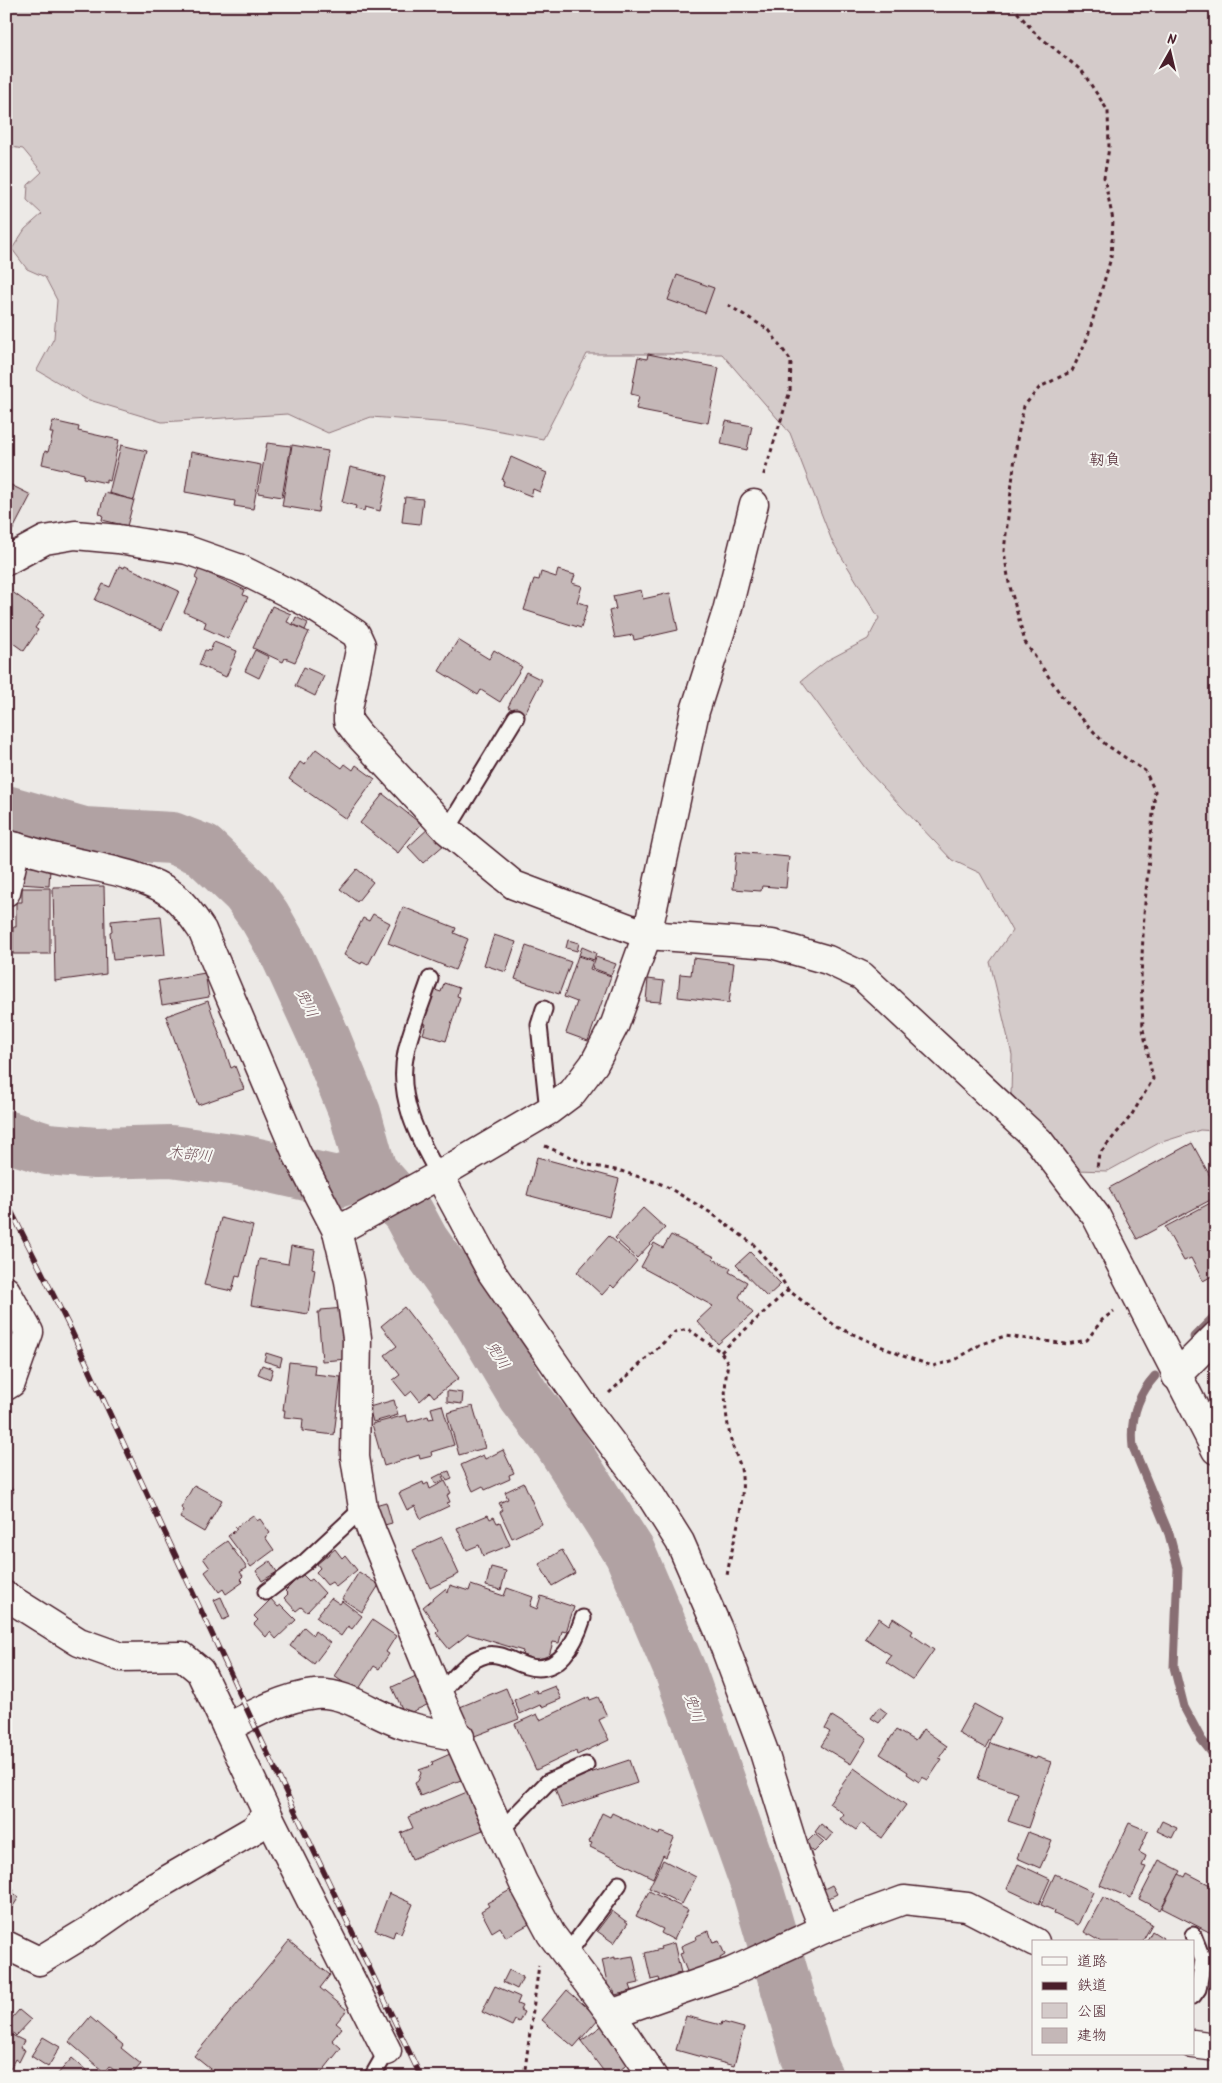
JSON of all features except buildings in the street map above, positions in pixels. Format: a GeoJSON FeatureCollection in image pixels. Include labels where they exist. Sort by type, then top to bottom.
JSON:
{"type":"FeatureCollection","features":[{"type":"Feature","properties":{"kind":"street"},"geometry":{"type":"LineString","coordinates":[[343,1228],[433,1179],[548,1111],[572,1093],[594,1064],[615,1024],[647,935],[695,711],[727,611],[754,504]]}},
{"type":"Feature","properties":{"kind":"street"},"geometry":{"type":"LineString","coordinates":[[6,560],[45,540],[75,535],[118,539],[188,550],[238,568],[308,603],[356,634],[361,645],[348,709],[348,721],[446,830],[514,885],[647,935],[772,944],[828,960],[862,976],[1039,1141],[1096,1216],[1176,1376],[1216,1450]]}},
{"type":"Feature","properties":{"kind":"street"},"geometry":{"type":"LineString","coordinates":[[6,892],[11,845],[60,859],[111,869],[158,886],[173,895],[188,910],[202,930],[297,1154],[316,1194],[343,1228],[357,1338],[355,1457],[363,1508],[439,1695],[460,1737],[523,1882],[559,1944],[611,2014],[654,2077]]}},
{"type":"Feature","properties":{"kind":"street"},"geometry":{"type":"LineString","coordinates":[[433,1179],[492,1273],[588,1412],[649,1493],[680,1542],[718,1629],[759,1740],[800,1868],[815,1933]]}},
{"type":"Feature","properties":{"kind":"street"},"geometry":{"type":"LineString","coordinates":[[6,1291],[29,1332],[11,1383],[6,1386]]}},
{"type":"Feature","properties":{"kind":"street"},"geometry":{"type":"LineString","coordinates":[[1176,1376],[1216,1336]]}},
{"type":"Feature","properties":{"kind":"street"},"geometry":{"type":"LineString","coordinates":[[6,1596],[79,1642],[121,1657],[182,1656],[200,1671],[267,1813],[387,2052]]}},
{"type":"Feature","properties":{"kind":"street"},"geometry":{"type":"LineString","coordinates":[[227,1728],[250,1716],[290,1700],[315,1694],[334,1695],[407,1726],[460,1737]]}},
{"type":"Feature","properties":{"kind":"street"},"geometry":{"type":"LineString","coordinates":[[6,1945],[39,1961],[95,1927],[141,1895],[255,1829],[267,1813]]}},
{"type":"Feature","properties":{"kind":"street"},"geometry":{"type":"LineString","coordinates":[[611,2014],[731,1972],[815,1933],[904,1900],[968,1907],[1032,1940]]}},
{"type":"Feature","properties":{"kind":"street"},"geometry":{"type":"LineString","coordinates":[[1194,2044],[1216,2047]]}},
{"type":"Feature","properties":{"kind":"lane"},"geometry":{"type":"LineString","coordinates":[[446,830],[516,717]]}},
{"type":"Feature","properties":{"kind":"lane"},"geometry":{"type":"LineString","coordinates":[[430,979],[406,1053],[404,1076],[410,1116],[433,1179]]}},
{"type":"Feature","properties":{"kind":"lane"},"geometry":{"type":"LineString","coordinates":[[544,1009],[539,1025],[548,1111]]}},
{"type":"Feature","properties":{"kind":"lane"},"geometry":{"type":"LineString","coordinates":[[266,1592],[304,1563],[363,1508]]}},
{"type":"Feature","properties":{"kind":"lane"},"geometry":{"type":"LineString","coordinates":[[439,1695],[474,1660],[487,1655],[500,1656],[527,1666],[542,1668],[554,1664],[566,1654],[577,1638],[583,1618]]}},
{"type":"Feature","properties":{"kind":"lane"},"geometry":{"type":"LineString","coordinates":[[501,1830],[548,1782],[586,1765]]}},
{"type":"Feature","properties":{"kind":"lane"},"geometry":{"type":"LineString","coordinates":[[559,1944],[619,1884]]}},
{"type":"Feature","properties":{"kind":"lane"},"geometry":{"type":"LineString","coordinates":[[1193,1935],[1203,1960],[1198,1989],[1194,1995]]}},
{"type":"Feature","properties":{"kind":"lane"},"geometry":{"type":"LineString","coordinates":[[372,2077],[387,2052]]}},
{"type":"Feature","properties":{"kind":"path"},"geometry":{"type":"LineString","coordinates":[[1012,6],[1035,33],[1082,71],[1108,111],[1108,148],[1104,177],[1113,220],[1111,258],[1087,340],[1072,371],[1040,387],[1024,406],[1017,440],[1004,552],[1009,583],[1025,642],[1063,698],[1105,744],[1145,771],[1155,791],[1144,914],[1141,978],[1143,1029],[1153,1079],[1131,1116],[1099,1154],[1089,1208]]}},
{"type":"Feature","properties":{"kind":"path"},"geometry":{"type":"LineString","coordinates":[[728,305],[769,330],[791,361],[790,391],[754,504]]}},
{"type":"Feature","properties":{"kind":"path"},"geometry":{"type":"LineString","coordinates":[[522,1126],[548,1149],[589,1165],[621,1171],[664,1186],[711,1213],[753,1244],[778,1272],[788,1290],[837,1327],[903,1356],[933,1366],[955,1360],[981,1344],[1005,1336],[1068,1344],[1087,1340],[1102,1320],[1135,1292]]}},
{"type":"Feature","properties":{"kind":"path"},"geometry":{"type":"LineString","coordinates":[[721,1352],[788,1290]]}},
{"type":"Feature","properties":{"kind":"path"},"geometry":{"type":"LineString","coordinates":[[588,1412],[675,1332],[688,1329],[721,1352],[728,1363],[724,1384],[726,1412],[732,1444],[741,1468],[742,1493],[725,1584]]}},
{"type":"Feature","properties":{"kind":"path"},"geometry":{"type":"LineString","coordinates":[[524,2077],[540,1960],[559,1944]]}},
{"type":"Feature","properties":{"kind":"green space"},"geometry":{"type":"Polygon","coordinates":[[[6,6],[1216,6],[1216,1131],[1200,1130],[1159,1143],[1108,1171],[1075,1170],[1011,1094],[1012,1055],[990,962],[1012,931],[980,873],[952,860],[866,769],[801,681],[828,660],[868,639],[879,618],[832,541],[790,433],[722,354],[587,354],[543,439],[464,424],[371,417],[328,433],[287,414],[162,422],[86,399],[37,370],[54,338],[57,300],[45,277],[27,269],[12,249],[25,229],[42,214],[27,200],[28,185],[42,172],[23,149],[6,146],[6,6]]]}},
{"type":"Feature","properties":{"kind":"waterway","name":"兜川"},"geometry":{"type":"LineString","coordinates":[[6,811],[84,833],[172,838],[203,850],[247,892],[265,917],[287,956],[325,1039],[355,1113],[371,1171],[408,1213],[423,1241],[478,1319],[524,1396],[560,1443],[630,1553],[681,1673],[755,1881],[807,2057],[817,2077]]}},
{"type":"Feature","properties":{"kind":"waterway","name":"木部川"},"geometry":{"type":"LineString","coordinates":[[6,1136],[47,1149],[96,1153],[171,1151],[245,1161],[337,1182],[371,1171]]}},
{"type":"Feature","properties":{"kind":"waterway"},"geometry":{"type":"LineString","coordinates":[[1194,1337],[1216,1315]]}},
{"type":"Feature","properties":{"kind":"waterway"},"geometry":{"type":"LineString","coordinates":[[1155,1376],[1143,1392],[1136,1409],[1132,1427],[1133,1447],[1169,1534],[1178,1568],[1174,1667],[1184,1707],[1201,1739],[1216,1758]]}},
{"type":"Feature","properties":{"kind":"railway"},"geometry":{"type":"LineString","coordinates":[[6,1201],[71,1330],[250,1716],[421,2077]]}},
{"type":"Feature","properties":{"kind":"district","name":"靭負"},"geometry":{"type":"Point","coordinates":[1105,459]}}]}
